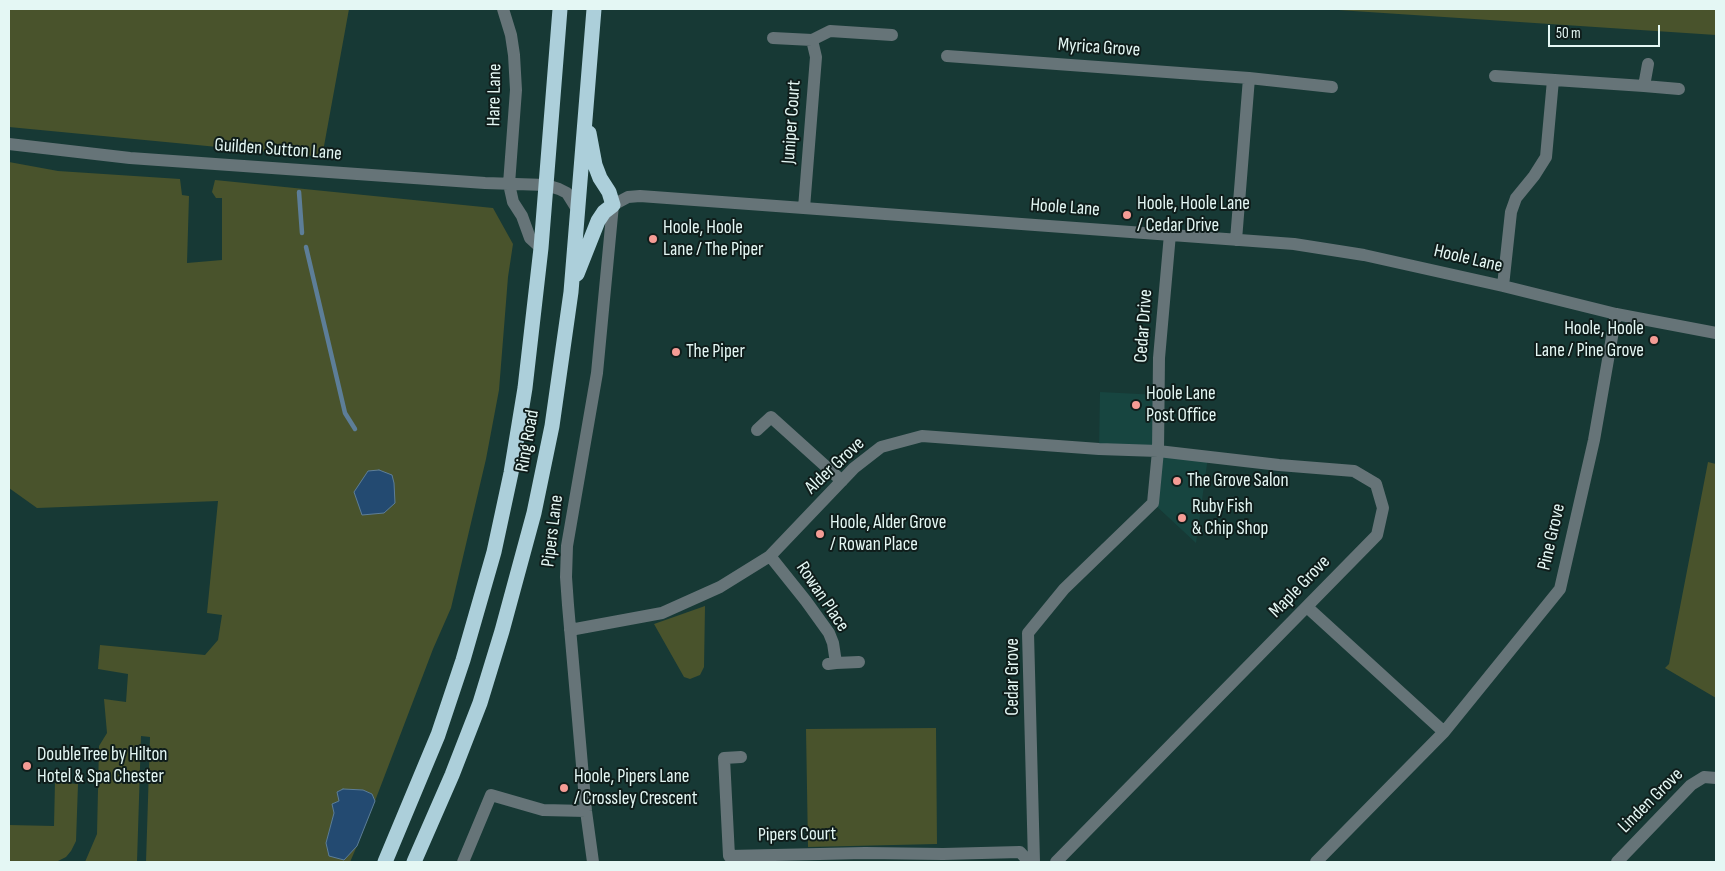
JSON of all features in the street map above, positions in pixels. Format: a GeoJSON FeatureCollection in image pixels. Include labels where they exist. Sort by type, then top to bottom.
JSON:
{"type":"FeatureCollection","features":[{"type":"Feature","properties":{"kind":"highway","name":"Ring Road"},"geometry":{"type":"LineString","coordinates":[[385,862],[438,735],[463,660],[494,552],[511,473],[525,388],[541,248],[560,9]]}},
{"type":"Feature","properties":{"kind":"highway","name":"Ring Road"},"geometry":{"type":"LineString","coordinates":[[414,862],[480,704],[534,513],[552,426],[571,292],[594,9]]}},
{"type":"Feature","properties":{"kind":"highway"},"geometry":{"type":"LineString","coordinates":[[571,292],[598,221],[613,204],[595,165],[585,116]]}},
{"type":"Feature","properties":{"kind":"street","name":"Hare Lane"},"geometry":{"type":"LineString","coordinates":[[503,9],[511,35],[516,90],[509,184]]}},
{"type":"Feature","properties":{"kind":"street"},"geometry":{"type":"LineString","coordinates":[[773,38],[812,40],[830,31],[892,35]]}},
{"type":"Feature","properties":{"kind":"street","name":"Juniper Court"},"geometry":{"type":"LineString","coordinates":[[804,208],[816,57],[812,40]]}},
{"type":"Feature","properties":{"kind":"street","name":"Myrica Grove"},"geometry":{"type":"LineString","coordinates":[[947,56],[1248,78],[1332,87]]}},
{"type":"Feature","properties":{"kind":"street"},"geometry":{"type":"LineString","coordinates":[[1644,86],[1648,64]]}},
{"type":"Feature","properties":{"kind":"street"},"geometry":{"type":"LineString","coordinates":[[1495,76],[1679,89]]}},
{"type":"Feature","properties":{"kind":"street"},"geometry":{"type":"LineString","coordinates":[[1236,240],[1248,78]]}},
{"type":"Feature","properties":{"kind":"street"},"geometry":{"type":"LineString","coordinates":[[1503,286],[1511,212],[1516,198],[1534,176],[1546,157],[1554,80]]}},
{"type":"Feature","properties":{"kind":"street","name":"Guilden Sutton Lane"},"geometry":{"type":"LineString","coordinates":[[9,144],[130,158],[546,185]]}},
{"type":"Feature","properties":{"kind":"street"},"geometry":{"type":"LineString","coordinates":[[509,184],[513,202],[522,216],[530,238],[541,248]]}},
{"type":"Feature","properties":{"kind":"street"},"geometry":{"type":"LineString","coordinates":[[546,185],[566,193],[577,209]]}},
{"type":"Feature","properties":{"kind":"street","name":"Hoole Lane"},"geometry":{"type":"LineString","coordinates":[[613,204],[628,197],[640,196],[1294,244],[1364,255],[1503,286],[1616,314],[1716,333]]}},
{"type":"Feature","properties":{"kind":"street","name":"Pipers Lane"},"geometry":{"type":"LineString","coordinates":[[593,862],[586,811],[566,577],[567,546],[597,373],[613,204]]}},
{"type":"Feature","properties":{"kind":"street","name":"Cedar Drive"},"geometry":{"type":"LineString","coordinates":[[1158,451],[1159,358],[1170,234]]}},
{"type":"Feature","properties":{"kind":"street","name":"Pine Grove"},"geometry":{"type":"LineString","coordinates":[[1316,862],[1444,732],[1560,589],[1594,440],[1616,314]]}},
{"type":"Feature","properties":{"kind":"street"},"geometry":{"type":"LineString","coordinates":[[757,430],[771,417],[842,481]]}},
{"type":"Feature","properties":{"kind":"street","name":"Alder Grove"},"geometry":{"type":"LineString","coordinates":[[570,630],[662,613],[720,587],[770,556],[854,468],[881,447],[922,436],[1099,449],[1158,451]]}},
{"type":"Feature","properties":{"kind":"street","name":"Maple Grove"},"geometry":{"type":"LineString","coordinates":[[1056,862],[1377,536],[1383,508],[1376,484],[1354,471],[1279,465],[1158,451]]}},
{"type":"Feature","properties":{"kind":"street","name":"Cedar Grove"},"geometry":{"type":"LineString","coordinates":[[1034,862],[1028,633],[1064,589],[1153,503],[1158,451]]}},
{"type":"Feature","properties":{"kind":"street","name":"Rowan Place"},"geometry":{"type":"LineString","coordinates":[[770,556],[829,633],[833,644],[832,663],[859,662]]}},
{"type":"Feature","properties":{"kind":"street"},"geometry":{"type":"LineString","coordinates":[[1307,607],[1444,732]]}},
{"type":"Feature","properties":{"kind":"street","name":"Pipers Court"},"geometry":{"type":"LineString","coordinates":[[742,757],[724,758],[730,859],[1020,852],[1029,862]]}},
{"type":"Feature","properties":{"kind":"street","name":"Linden Grove"},"geometry":{"type":"LineString","coordinates":[[1618,862],[1691,785],[1704,777],[1716,778]]}},
{"type":"Feature","properties":{"kind":"street"},"geometry":{"type":"LineString","coordinates":[[463,862],[491,795],[543,810],[586,811]]}},
{"type":"Feature","properties":{"kind":"shaded area"},"geometry":{"type":"Polygon","coordinates":[[[1100,392],[1159,395],[1158,451],[1208,457],[1196,543],[1153,503],[1157,452],[1099,449],[1100,392]]]}},
{"type":"Feature","properties":{"kind":"shaded area"},"geometry":{"type":"Polygon","coordinates":[[[379,470],[392,475],[395,503],[384,513],[362,515],[354,492],[368,471],[379,470]]]}},
{"type":"Feature","properties":{"kind":"shaded area"},"geometry":{"type":"Polygon","coordinates":[[[343,789],[363,790],[372,794],[375,801],[357,846],[344,860],[329,856],[326,843],[334,813],[332,804],[339,801],[337,792],[343,789]]]}},
{"type":"Feature","properties":{"kind":"green space"},"geometry":{"type":"Polygon","coordinates":[[[9,9],[349,9],[322,157],[9,127],[9,9]]]}},
{"type":"Feature","properties":{"kind":"green space"},"geometry":{"type":"Polygon","coordinates":[[[1323,9],[1716,9],[1716,35],[1323,9]]]}},
{"type":"Feature","properties":{"kind":"green space"},"geometry":{"type":"Polygon","coordinates":[[[9,162],[58,171],[180,179],[182,195],[189,196],[187,263],[222,260],[222,198],[216,198],[212,192],[215,180],[493,208],[513,244],[508,277],[499,390],[486,459],[451,608],[433,649],[375,801],[372,794],[363,790],[343,789],[339,801],[332,804],[334,813],[326,843],[344,860],[357,846],[350,862],[146,862],[150,737],[141,736],[137,862],[85,862],[97,834],[99,746],[107,733],[104,699],[126,702],[128,674],[98,669],[100,645],[205,655],[218,640],[222,615],[207,613],[218,501],[37,508],[9,488],[9,162]]]}},
{"type":"Feature","properties":{"kind":"green space"},"geometry":{"type":"Polygon","coordinates":[[[1708,462],[1716,464],[1716,698],[1665,668],[1669,664],[1708,462]]]}},
{"type":"Feature","properties":{"kind":"green space"},"geometry":{"type":"Polygon","coordinates":[[[705,606],[704,667],[700,675],[690,679],[684,677],[654,624],[705,606]]]}},
{"type":"Feature","properties":{"kind":"green space"},"geometry":{"type":"Polygon","coordinates":[[[936,728],[937,844],[808,847],[806,729],[936,728]]]}},
{"type":"Feature","properties":{"kind":"green space"},"geometry":{"type":"Polygon","coordinates":[[[55,782],[78,784],[76,841],[71,851],[66,857],[56,862],[9,862],[9,825],[54,826],[55,782]]]}},
{"type":"Feature","properties":{"kind":"waterway"},"geometry":{"type":"LineString","coordinates":[[299,192],[302,233]]}},
{"type":"Feature","properties":{"kind":"waterway"},"geometry":{"type":"LineString","coordinates":[[306,247],[345,413],[355,429]]}},
{"type":"Feature","properties":{"kind":"place","name":"Hoole, Hoole Lane / Cedar Drive"},"geometry":{"type":"Point","coordinates":[1127,215]}},
{"type":"Feature","properties":{"kind":"place","name":"Hoole, Hoole Lane / The Piper"},"geometry":{"type":"Point","coordinates":[653,239]}},
{"type":"Feature","properties":{"kind":"place","name":"Hoole, Hoole Lane / Pine Grove"},"geometry":{"type":"Point","coordinates":[1654,340]}},
{"type":"Feature","properties":{"kind":"place","name":"The Piper"},"geometry":{"type":"Point","coordinates":[676,352]}},
{"type":"Feature","properties":{"kind":"place","name":"Hoole Lane Post Office"},"geometry":{"type":"Point","coordinates":[1136,405]}},
{"type":"Feature","properties":{"kind":"place","name":"The Grove Salon"},"geometry":{"type":"Point","coordinates":[1177,481]}},
{"type":"Feature","properties":{"kind":"place","name":"Ruby Fish & Chip Shop"},"geometry":{"type":"Point","coordinates":[1182,518]}},
{"type":"Feature","properties":{"kind":"place","name":"Hoole, Alder Grove / Rowan Place"},"geometry":{"type":"Point","coordinates":[820,534]}},
{"type":"Feature","properties":{"kind":"place","name":"DoubleTree by Hilton Hotel & Spa Chester"},"geometry":{"type":"Point","coordinates":[27,766]}},
{"type":"Feature","properties":{"kind":"place","name":"Hoole, Pipers Lane / Crossley Crescent"},"geometry":{"type":"Point","coordinates":[564,788]}}]}
